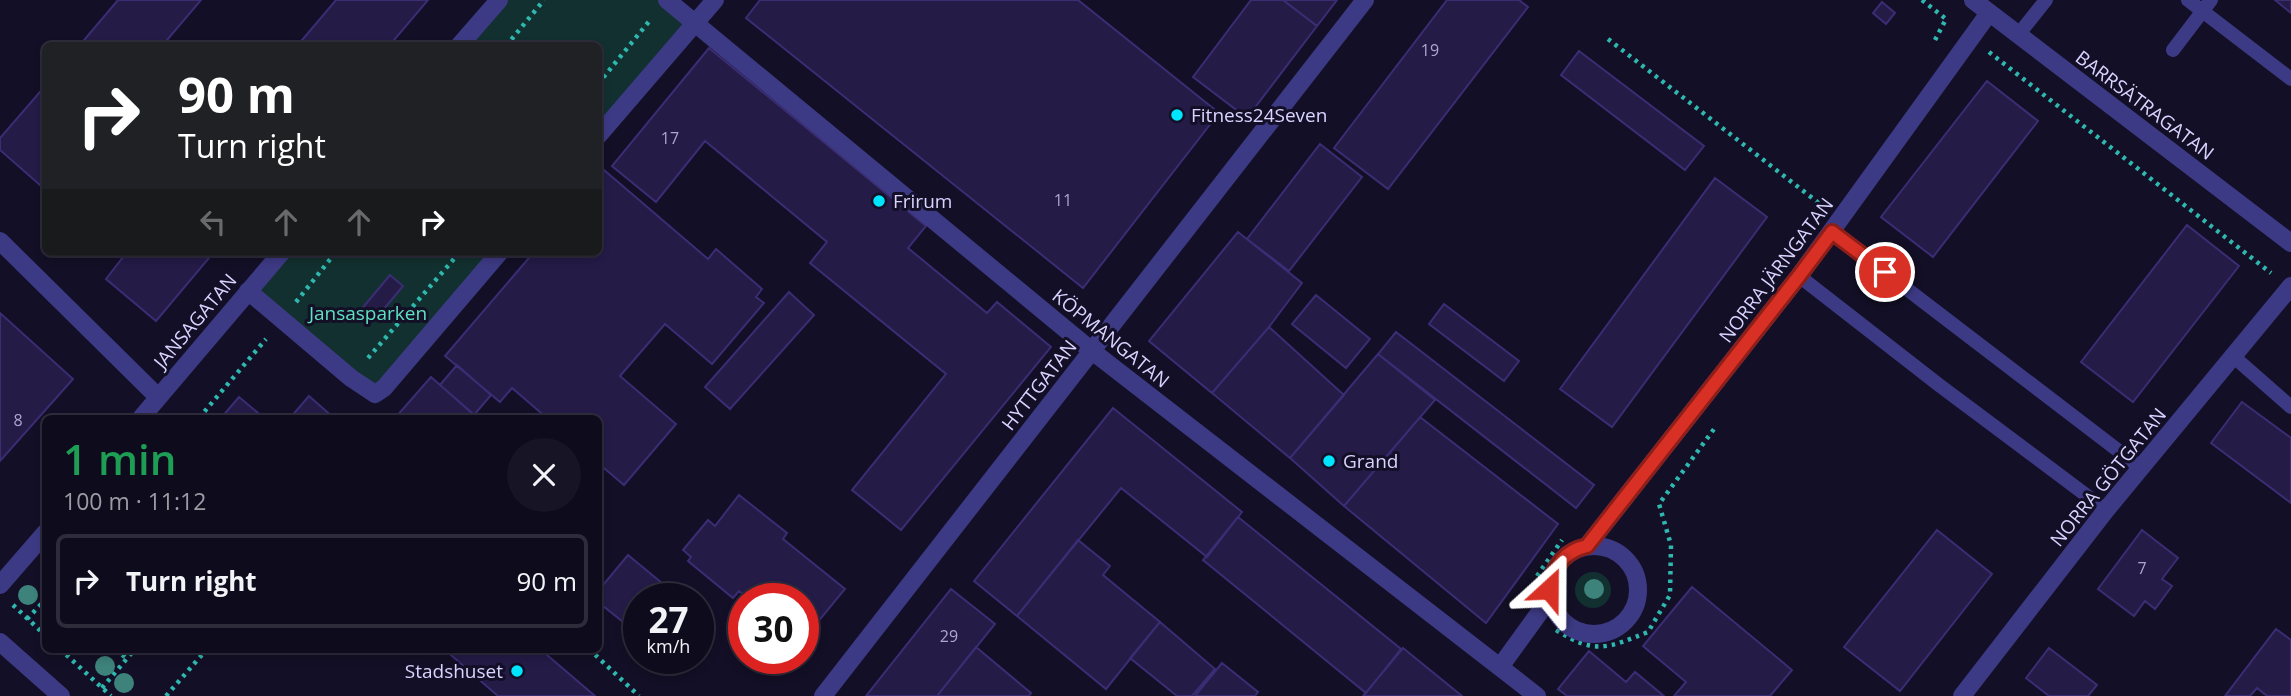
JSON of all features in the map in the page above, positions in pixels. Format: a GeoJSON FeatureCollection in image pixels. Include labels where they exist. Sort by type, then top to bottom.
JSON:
{"type":"FeatureCollection","features":[{"type":"Feature","properties":{"kind":"street"},"geometry":{"type":"LineString","coordinates":[[462,42],[499,0]]}},
{"type":"Feature","properties":{"kind":"street"},"geometry":{"type":"LineString","coordinates":[[602,131],[715,0]]}},
{"type":"Feature","properties":{"kind":"street","name":"HYTTGATAN"},"geometry":{"type":"LineString","coordinates":[[823,696],[1365,0]]}},
{"type":"Feature","properties":{"kind":"street","name":"BARRSÄTRAGATAN"},"geometry":{"type":"LineString","coordinates":[[1973,0],[2291,243]]}},
{"type":"Feature","properties":{"kind":"street","name":"KÖPMANGATAN"},"geometry":{"type":"LineString","coordinates":[[663,5],[695,23],[1092,351],[1537,696]]}},
{"type":"Feature","properties":{"kind":"street","name":"NORRA JÄRNGATAN"},"geometry":{"type":"LineString","coordinates":[[1500,667],[1545,604],[1551,576],[1558,563],[1568,554],[1587,546],[1799,276],[1989,13]]}},
{"type":"Feature","properties":{"kind":"street"},"geometry":{"type":"LineString","coordinates":[[0,241],[158,397]]}},
{"type":"Feature","properties":{"kind":"street","name":"JANSAGATAN"},"geometry":{"type":"LineString","coordinates":[[143,415],[279,256]]}},
{"type":"Feature","properties":{"kind":"street"},"geometry":{"type":"LineString","coordinates":[[248,291],[375,394],[384,388],[497,256]]}},
{"type":"Feature","properties":{"kind":"street","name":"NORRA GÖTGATAN"},"geometry":{"type":"LineString","coordinates":[[1962,696],[2106,510],[2290,287]]}},
{"type":"Feature","properties":{"kind":"street"},"geometry":{"type":"LineString","coordinates":[[0,586],[42,537]]}},
{"type":"Feature","properties":{"kind":"street"},"geometry":{"type":"LineString","coordinates":[[1545,604],[1567,626],[1593,635],[1609,632],[1622,624],[1632,612],[1637,598],[1633,568],[1622,556],[1609,548],[1587,546]]}},
{"type":"Feature","properties":{"kind":"street"},"geometry":{"type":"LineString","coordinates":[[0,642],[61,696]]}},
{"type":"Feature","properties":{"kind":"lane"},"geometry":{"type":"LineString","coordinates":[[2018,35],[2046,0]]}},
{"type":"Feature","properties":{"kind":"lane"},"geometry":{"type":"LineString","coordinates":[[2188,0],[2207,6],[2291,79]]}},
{"type":"Feature","properties":{"kind":"lane"},"geometry":{"type":"LineString","coordinates":[[2173,50],[2207,6]]}},
{"type":"Feature","properties":{"kind":"lane"},"geometry":{"type":"LineString","coordinates":[[1837,225],[2141,468]]}},
{"type":"Feature","properties":{"kind":"lane"},"geometry":{"type":"LineString","coordinates":[[1799,276],[2106,510]]}},
{"type":"Feature","properties":{"kind":"lane"},"geometry":{"type":"LineString","coordinates":[[2234,357],[2291,407]]}},
{"type":"Feature","properties":{"kind":"path"},"geometry":{"type":"LineString","coordinates":[[509,42],[544,0]]}},
{"type":"Feature","properties":{"kind":"path"},"geometry":{"type":"LineString","coordinates":[[1922,0],[2290,287]]}},
{"type":"Feature","properties":{"kind":"path"},"geometry":{"type":"LineString","coordinates":[[602,78],[663,5]]}},
{"type":"Feature","properties":{"kind":"path"},"geometry":{"type":"LineString","coordinates":[[1608,39],[1824,207],[1837,225]]}},
{"type":"Feature","properties":{"kind":"path"},"geometry":{"type":"LineString","coordinates":[[351,377],[457,256]]}},
{"type":"Feature","properties":{"kind":"path"},"geometry":{"type":"LineString","coordinates":[[1545,604],[1557,630],[1579,644],[1601,648],[1648,632],[1670,595],[1671,545],[1660,504],[1717,425]]}},
{"type":"Feature","properties":{"kind":"path"},"geometry":{"type":"LineString","coordinates":[[42,603],[27,619],[42,632]]}},
{"type":"Feature","properties":{"kind":"path"},"geometry":{"type":"LineString","coordinates":[[64,653],[111,696]]}},
{"type":"Feature","properties":{"kind":"path"},"geometry":{"type":"LineString","coordinates":[[120,653],[127,659]]}},
{"type":"Feature","properties":{"kind":"path"},"geometry":{"type":"LineString","coordinates":[[102,688],[132,653]]}},
{"type":"Feature","properties":{"kind":"path"},"geometry":{"type":"LineString","coordinates":[[166,696],[204,653]]}},
{"type":"Feature","properties":{"kind":"path"},"geometry":{"type":"LineString","coordinates":[[593,653],[639,696]]}},
{"type":"Feature","properties":{"kind":"green space"},"geometry":{"type":"Polygon","coordinates":[[[499,0],[668,0],[695,23],[602,133],[602,42],[462,42],[499,0]]]}},
{"type":"Feature","properties":{"kind":"green space","name":"Jansasparken"},"geometry":{"type":"Polygon","coordinates":[[[279,256],[496,256],[375,394],[248,291],[279,256]]]}},
{"type":"Feature","properties":{"kind":"green space"},"geometry":{"type":"Polygon","coordinates":[[[1593,572],[1605,578],[1611,590],[1605,602],[1593,608],[1581,602],[1575,590],[1581,578],[1593,572]]]}},
{"type":"Feature","properties":{"kind":"building"},"geometry":{"type":"Polygon","coordinates":[[[118,0],[201,0],[165,42],[82,42],[118,0]]]}},
{"type":"Feature","properties":{"kind":"building"},"geometry":{"type":"Polygon","coordinates":[[[336,0],[428,0],[392,42],[300,42],[336,0]]]}},
{"type":"Feature","properties":{"kind":"building"},"geometry":{"type":"Polygon","coordinates":[[[760,0],[1078,0],[1219,113],[1083,288],[746,18],[760,0]]]}},
{"type":"Feature","properties":{"kind":"building"},"geometry":{"type":"Polygon","coordinates":[[[1251,0],[1283,0],[1317,26],[1247,118],[1193,77],[1251,0]]]}},
{"type":"Feature","properties":{"kind":"building"},"geometry":{"type":"Polygon","coordinates":[[[1283,0],[1337,0],[1317,26],[1283,0]]]}},
{"type":"Feature","properties":{"kind":"building"},"geometry":{"type":"Polygon","coordinates":[[[1447,0],[1519,0],[1528,7],[1388,189],[1334,148],[1447,0]]]}},
{"type":"Feature","properties":{"kind":"building"},"geometry":{"type":"Polygon","coordinates":[[[2275,0],[2291,0],[2291,13],[2275,0]]]}},
{"type":"Feature","properties":{"kind":"building"},"geometry":{"type":"Polygon","coordinates":[[[1882,2],[1895,13],[1886,24],[1873,13],[1882,2]]]}},
{"type":"Feature","properties":{"kind":"building"},"geometry":{"type":"Polygon","coordinates":[[[709,48],[926,226],[908,248],[987,313],[997,302],[1051,347],[901,530],[852,490],[946,374],[810,263],[827,242],[705,141],[656,202],[612,166],[709,48]]]}},
{"type":"Feature","properties":{"kind":"building"},"geometry":{"type":"Polygon","coordinates":[[[1579,51],[1704,146],[1685,170],[1561,75],[1579,51]]]}},
{"type":"Feature","properties":{"kind":"building"},"geometry":{"type":"Polygon","coordinates":[[[1987,81],[2038,121],[1933,257],[1881,217],[1987,81]]]}},
{"type":"Feature","properties":{"kind":"building"},"geometry":{"type":"Polygon","coordinates":[[[42,90],[41,186],[0,150],[0,138],[42,90]]]}},
{"type":"Feature","properties":{"kind":"building"},"geometry":{"type":"Polygon","coordinates":[[[1320,144],[1362,177],[1289,271],[1247,239],[1320,144]]]}},
{"type":"Feature","properties":{"kind":"building"},"geometry":{"type":"Polygon","coordinates":[[[604,170],[708,259],[716,249],[762,289],[756,297],[764,303],[712,364],[665,324],[620,376],[676,424],[624,485],[602,466],[602,415],[544,415],[512,388],[500,402],[445,356],[531,256],[602,256],[604,170]]]}},
{"type":"Feature","properties":{"kind":"building"},"geometry":{"type":"Polygon","coordinates":[[[1715,178],[1767,217],[1612,427],[1560,389],[1715,178]]]}},
{"type":"Feature","properties":{"kind":"building"},"geometry":{"type":"Polygon","coordinates":[[[2187,225],[2239,266],[2133,402],[2081,362],[2187,225]]]}},
{"type":"Feature","properties":{"kind":"building"},"geometry":{"type":"Polygon","coordinates":[[[1238,232],[1302,283],[1269,327],[1212,393],[1149,341],[1238,232]]]}},
{"type":"Feature","properties":{"kind":"building"},"geometry":{"type":"Polygon","coordinates":[[[124,256],[211,256],[156,321],[106,279],[124,256]]]}},
{"type":"Feature","properties":{"kind":"building"},"geometry":{"type":"Polygon","coordinates":[[[390,275],[403,286],[373,322],[360,311],[390,275]]]}},
{"type":"Feature","properties":{"kind":"building"},"geometry":{"type":"Polygon","coordinates":[[[789,292],[814,315],[730,409],[705,387],[789,292]]]}},
{"type":"Feature","properties":{"kind":"building"},"geometry":{"type":"Polygon","coordinates":[[[1316,295],[1370,339],[1346,368],[1292,324],[1316,295]]]}},
{"type":"Feature","properties":{"kind":"building"},"geometry":{"type":"Polygon","coordinates":[[[1444,304],[1519,361],[1504,381],[1429,324],[1444,304]]]}},
{"type":"Feature","properties":{"kind":"building"},"geometry":{"type":"Polygon","coordinates":[[[0,313],[73,379],[0,461],[0,313]]]}},
{"type":"Feature","properties":{"kind":"building"},"geometry":{"type":"Polygon","coordinates":[[[1269,327],[1344,395],[1290,458],[1212,393],[1269,327]]]}},
{"type":"Feature","properties":{"kind":"building"},"geometry":{"type":"Polygon","coordinates":[[[1396,332],[1594,485],[1576,508],[1378,354],[1396,332]]]}},
{"type":"Feature","properties":{"kind":"building"},"geometry":{"type":"Polygon","coordinates":[[[1378,354],[1435,400],[1344,506],[1290,458],[1378,354]]]}},
{"type":"Feature","properties":{"kind":"building"},"geometry":{"type":"Polygon","coordinates":[[[457,365],[491,395],[474,415],[440,385],[457,365]]]}},
{"type":"Feature","properties":{"kind":"building"},"geometry":{"type":"Polygon","coordinates":[[[431,377],[475,415],[398,415],[431,377]]]}},
{"type":"Feature","properties":{"kind":"building"},"geometry":{"type":"Polygon","coordinates":[[[309,396],[331,415],[293,415],[309,396]]]}},
{"type":"Feature","properties":{"kind":"building"},"geometry":{"type":"Polygon","coordinates":[[[239,397],[260,415],[224,415],[239,397]]]}},
{"type":"Feature","properties":{"kind":"building"},"geometry":{"type":"Polygon","coordinates":[[[2242,402],[2291,438],[2291,503],[2211,443],[2242,402]]]}},
{"type":"Feature","properties":{"kind":"building"},"geometry":{"type":"Polygon","coordinates":[[[1113,408],[1242,512],[1207,557],[1121,488],[1017,616],[974,581],[1113,408]]]}},
{"type":"Feature","properties":{"kind":"building"},"geometry":{"type":"Polygon","coordinates":[[[1420,417],[1558,524],[1486,623],[1344,506],[1420,417]]]}},
{"type":"Feature","properties":{"kind":"building"},"geometry":{"type":"Polygon","coordinates":[[[739,495],[787,533],[783,539],[845,589],[819,621],[819,583],[728,583],[728,594],[688,561],[691,557],[683,550],[708,520],[715,526],[739,495]]]}},
{"type":"Feature","properties":{"kind":"building"},"geometry":{"type":"Polygon","coordinates":[[[1238,517],[1401,649],[1366,693],[1203,560],[1238,517]]]}},
{"type":"Feature","properties":{"kind":"building"},"geometry":{"type":"Polygon","coordinates":[[[1937,530],[1992,574],[1900,691],[1844,647],[1937,530]]]}},
{"type":"Feature","properties":{"kind":"building"},"geometry":{"type":"Polygon","coordinates":[[[2142,530],[2178,558],[2162,579],[2172,586],[2155,609],[2145,601],[2134,616],[2098,589],[2142,530]]]}},
{"type":"Feature","properties":{"kind":"building"},"geometry":{"type":"Polygon","coordinates":[[[1078,540],[1110,566],[1103,575],[1160,622],[1106,689],[1017,616],[1078,540]]]}},
{"type":"Feature","properties":{"kind":"building"},"geometry":{"type":"Polygon","coordinates":[[[628,555],[662,583],[623,583],[623,622],[602,605],[602,586],[628,555]]]}},
{"type":"Feature","properties":{"kind":"building"},"geometry":{"type":"Polygon","coordinates":[[[1692,587],[1792,670],[1770,696],[1674,696],[1686,682],[1643,646],[1692,587]]]}},
{"type":"Feature","properties":{"kind":"building"},"geometry":{"type":"Polygon","coordinates":[[[951,589],[995,624],[937,696],[866,696],[951,589]]]}},
{"type":"Feature","properties":{"kind":"building"},"geometry":{"type":"Polygon","coordinates":[[[1160,622],[1215,669],[1192,696],[1177,696],[1130,658],[1160,622]]]}},
{"type":"Feature","properties":{"kind":"building"},"geometry":{"type":"Polygon","coordinates":[[[2276,629],[2291,640],[2291,696],[2267,696],[2257,688],[2250,696],[2225,696],[2276,629]]]}},
{"type":"Feature","properties":{"kind":"building"},"geometry":{"type":"Polygon","coordinates":[[[976,647],[1031,693],[1029,696],[937,696],[976,647]]]}},
{"type":"Feature","properties":{"kind":"building"},"geometry":{"type":"Polygon","coordinates":[[[1403,648],[1462,696],[1363,696],[1403,648]]]}},
{"type":"Feature","properties":{"kind":"building"},"geometry":{"type":"Polygon","coordinates":[[[2049,648],[2097,685],[2088,696],[2049,696],[2026,678],[2049,648]]]}},
{"type":"Feature","properties":{"kind":"building"},"geometry":{"type":"Polygon","coordinates":[[[1589,651],[1626,682],[1635,672],[1664,696],[1567,696],[1558,689],[1589,651]]]}},
{"type":"Feature","properties":{"kind":"building","name":"Stadshuset"},"geometry":{"type":"Polygon","coordinates":[[[449,653],[545,653],[595,696],[498,696],[449,653]]]}},
{"type":"Feature","properties":{"kind":"building"},"geometry":{"type":"Polygon","coordinates":[[[1222,663],[1258,692],[1255,696],[1195,696],[1222,663]]]}},
{"type":"Feature","properties":{"kind":"place","name":"Fitness24Seven"},"geometry":{"type":"Point","coordinates":[1177,115]}},
{"type":"Feature","properties":{"kind":"place","name":"Frirum"},"geometry":{"type":"Point","coordinates":[879,201]}},
{"type":"Feature","properties":{"kind":"place","name":"Grand"},"geometry":{"type":"Point","coordinates":[1329,461]}},
{"type":"Feature","properties":{"kind":"place","name":"Stadshuset"},"geometry":{"type":"Point","coordinates":[517,671]}},
{"type":"Feature","properties":{"kind":"route"},"geometry":{"type":"LineString","coordinates":[[1549,589],[1551,576],[1558,563],[1568,554],[1587,546],[1832,232],[1885,272]]}}]}
